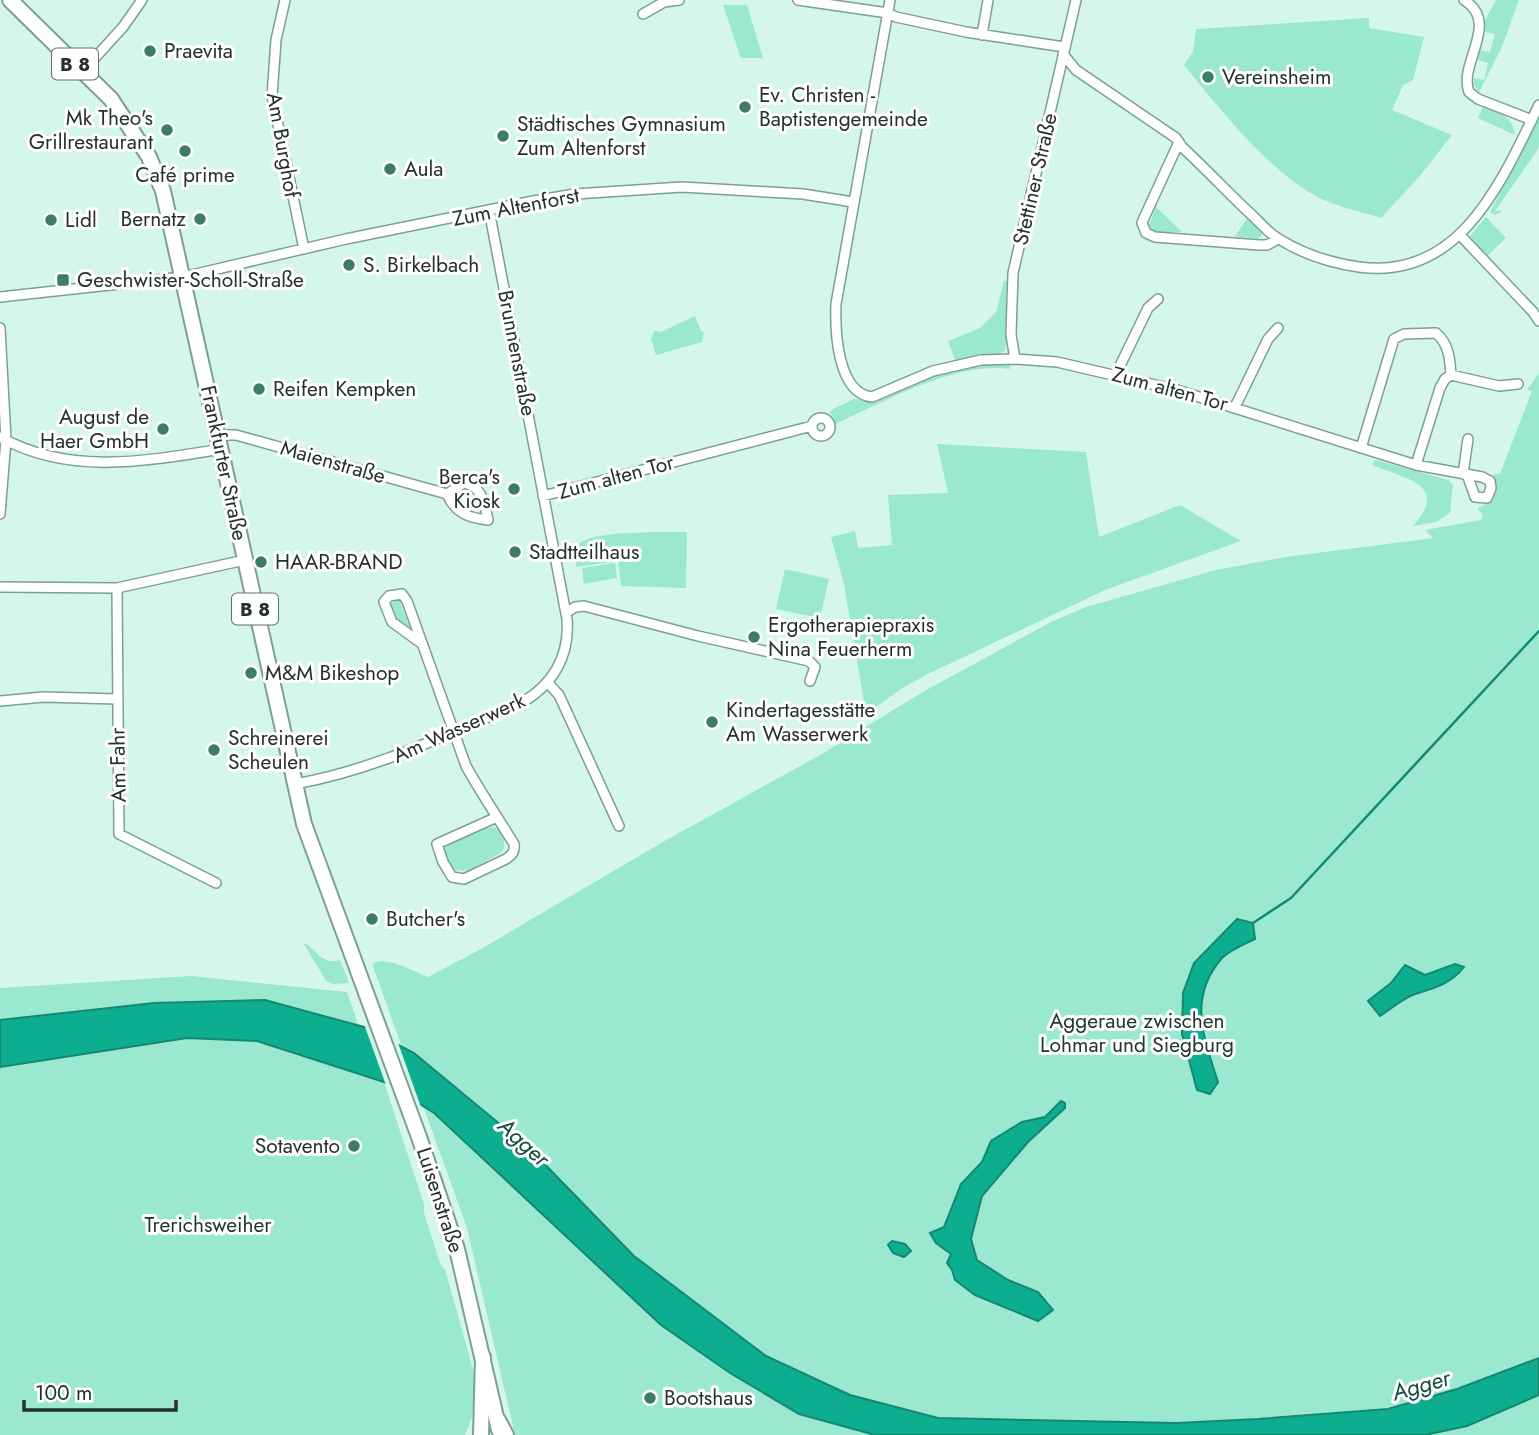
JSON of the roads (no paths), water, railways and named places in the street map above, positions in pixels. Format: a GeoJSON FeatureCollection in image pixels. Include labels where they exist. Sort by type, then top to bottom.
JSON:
{"type":"FeatureCollection","features":[{"type":"Feature","properties":{"kind":"main road","name":"Frankfurter Straße"},"geometry":{"type":"LineString","coordinates":[[9,0],[83,71],[119,110],[153,166],[169,213],[295,784],[311,845],[358,972]]}},
{"type":"Feature","properties":{"kind":"main road","name":"Luisenstraße"},"geometry":{"type":"LineString","coordinates":[[358,972],[457,1249],[499,1428],[506,1435]]}},
{"type":"Feature","properties":{"kind":"main road"},"geometry":{"type":"LineString","coordinates":[[481,1435],[483,1357]]}},
{"type":"Feature","properties":{"kind":"street"},"geometry":{"type":"LineString","coordinates":[[83,71],[123,27],[142,0]]}},
{"type":"Feature","properties":{"kind":"street","name":"Am Burghof"},"geometry":{"type":"LineString","coordinates":[[285,0],[274,51],[272,96],[304,249]]}},
{"type":"Feature","properties":{"kind":"street"},"geometry":{"type":"LineString","coordinates":[[643,14],[664,2],[679,0]]}},
{"type":"Feature","properties":{"kind":"street"},"geometry":{"type":"LineString","coordinates":[[798,0],[888,13],[896,17],[1063,51],[1076,70],[1176,138],[1278,239],[1336,264],[1379,269],[1402,266],[1428,257],[1460,235],[1494,192],[1539,105]]}},
{"type":"Feature","properties":{"kind":"street"},"geometry":{"type":"LineString","coordinates":[[853,202],[890,0]]}},
{"type":"Feature","properties":{"kind":"street"},"geometry":{"type":"LineString","coordinates":[[982,35],[988,0]]}},
{"type":"Feature","properties":{"kind":"street","name":"Stettiner Straße"},"geometry":{"type":"LineString","coordinates":[[1015,359],[1012,335],[1013,273],[1076,0]]}},
{"type":"Feature","properties":{"kind":"street"},"geometry":{"type":"LineString","coordinates":[[1464,0],[1475,9],[1480,22],[1467,82],[1469,92],[1478,100],[1532,120]]}},
{"type":"Feature","properties":{"kind":"street"},"geometry":{"type":"LineString","coordinates":[[1179,142],[1142,223],[1146,233],[1155,237],[1259,245],[1267,245],[1278,239]]}},
{"type":"Feature","properties":{"kind":"street","name":"Zum Altenforst"},"geometry":{"type":"LineString","coordinates":[[0,297],[183,277],[304,249],[575,194],[682,187],[803,194],[853,202]]}},
{"type":"Feature","properties":{"kind":"street","name":"Zum alten Tor"},"geometry":{"type":"LineString","coordinates":[[853,202],[836,304],[836,335],[843,366],[851,385],[863,396],[872,397],[944,368],[982,360],[1015,359],[1057,362],[1116,374],[1235,407],[1416,465],[1465,474],[1468,439]]}},
{"type":"Feature","properties":{"kind":"street","name":"Brunnenstraße"},"geometry":{"type":"LineString","coordinates":[[489,210],[543,496]]}},
{"type":"Feature","properties":{"kind":"street"},"geometry":{"type":"LineString","coordinates":[[1460,235],[1536,311],[1539,321]]}},
{"type":"Feature","properties":{"kind":"street"},"geometry":{"type":"LineString","coordinates":[[1116,374],[1148,308],[1158,299]]}},
{"type":"Feature","properties":{"kind":"street"},"geometry":{"type":"LineString","coordinates":[[0,328],[3,439],[0,514]]}},
{"type":"Feature","properties":{"kind":"street"},"geometry":{"type":"LineString","coordinates":[[1235,407],[1268,339],[1278,328]]}},
{"type":"Feature","properties":{"kind":"street"},"geometry":{"type":"LineString","coordinates":[[1361,448],[1394,339],[1404,334],[1428,332],[1438,335],[1448,350],[1451,376]]}},
{"type":"Feature","properties":{"kind":"street"},"geometry":{"type":"LineString","coordinates":[[1416,465],[1445,379],[1451,376],[1499,386],[1518,384]]}},
{"type":"Feature","properties":{"kind":"street","name":"Zum alten Tor"},"geometry":{"type":"LineString","coordinates":[[543,496],[812,426]]}},
{"type":"Feature","properties":{"kind":"street","name":"Maienstraße"},"geometry":{"type":"LineString","coordinates":[[3,439],[53,456],[88,462],[136,462],[189,454],[236,435],[447,494],[455,509],[473,518],[488,520],[479,491],[473,485],[464,483],[447,494]]}},
{"type":"Feature","properties":{"kind":"street","name":"Am Wasserwerk"},"geometry":{"type":"LineString","coordinates":[[295,784],[365,767],[453,732],[521,703],[548,683],[558,669],[568,635],[543,496]]}},
{"type":"Feature","properties":{"kind":"street"},"geometry":{"type":"LineString","coordinates":[[0,587],[117,588],[245,559]]}},
{"type":"Feature","properties":{"kind":"street","name":"Am Fahr"},"geometry":{"type":"LineString","coordinates":[[117,588],[119,834],[216,883]]}},
{"type":"Feature","properties":{"kind":"street"},"geometry":{"type":"LineString","coordinates":[[421,643],[392,622],[384,602],[389,596],[397,593],[405,596],[466,766],[514,844],[511,856],[464,879],[452,877],[437,844],[497,817]]}},
{"type":"Feature","properties":{"kind":"street"},"geometry":{"type":"LineString","coordinates":[[566,614],[575,607],[584,606],[809,661],[815,667],[810,681]]}},
{"type":"Feature","properties":{"kind":"street"},"geometry":{"type":"LineString","coordinates":[[548,683],[559,695],[619,826]]}},
{"type":"Feature","properties":{"kind":"street"},"geometry":{"type":"LineString","coordinates":[[0,701],[43,697],[118,699]]}},
{"type":"Feature","properties":{"kind":"waterway"},"geometry":{"type":"LineString","coordinates":[[1253,923],[1291,898],[1539,631]]}},
{"type":"Feature","properties":{"kind":"place","name":"Praevita"},"geometry":{"type":"Point","coordinates":[150,51]}},
{"type":"Feature","properties":{"kind":"place","name":"Vereinsheim"},"geometry":{"type":"Point","coordinates":[1208,77]}},
{"type":"Feature","properties":{"kind":"place","name":"Ev. Christen - Baptistengemeinde"},"geometry":{"type":"Point","coordinates":[745,107]}},
{"type":"Feature","properties":{"kind":"place","name":"Mk Theo's Grillrestaurant"},"geometry":{"type":"Point","coordinates":[167,130]}},
{"type":"Feature","properties":{"kind":"place","name":"Städtisches Gymnasium Zum Altenforst"},"geometry":{"type":"Point","coordinates":[503,136]}},
{"type":"Feature","properties":{"kind":"place","name":"Café prime"},"geometry":{"type":"Point","coordinates":[185,151]}},
{"type":"Feature","properties":{"kind":"place","name":"Aula"},"geometry":{"type":"Point","coordinates":[390,169]}},
{"type":"Feature","properties":{"kind":"place","name":"Bernatz"},"geometry":{"type":"Point","coordinates":[200,219]}},
{"type":"Feature","properties":{"kind":"place","name":"Lidl"},"geometry":{"type":"Point","coordinates":[51,220]}},
{"type":"Feature","properties":{"kind":"place","name":"S. Birkelbach"},"geometry":{"type":"Point","coordinates":[349,265]}},
{"type":"Feature","properties":{"kind":"place","name":"Geschwister-Scholl-Straße"},"geometry":{"type":"Point","coordinates":[63,280]}},
{"type":"Feature","properties":{"kind":"place","name":"Reifen Kempken"},"geometry":{"type":"Point","coordinates":[259,389]}},
{"type":"Feature","properties":{"kind":"place","name":"August de Haer GmbH"},"geometry":{"type":"Point","coordinates":[163,429]}},
{"type":"Feature","properties":{"kind":"place","name":"Berca's Kiosk"},"geometry":{"type":"Point","coordinates":[514,489]}},
{"type":"Feature","properties":{"kind":"place","name":"Stadtteilhaus"},"geometry":{"type":"Point","coordinates":[515,552]}},
{"type":"Feature","properties":{"kind":"place","name":"HAAR-BRAND"},"geometry":{"type":"Point","coordinates":[261,562]}},
{"type":"Feature","properties":{"kind":"place","name":"Ergotherapiepraxis Nina Feuerherm"},"geometry":{"type":"Point","coordinates":[754,637]}},
{"type":"Feature","properties":{"kind":"place","name":"M&M Bikeshop"},"geometry":{"type":"Point","coordinates":[251,673]}},
{"type":"Feature","properties":{"kind":"place","name":"Kindertagesstätte Am Wasserwerk"},"geometry":{"type":"Point","coordinates":[712,722]}},
{"type":"Feature","properties":{"kind":"place","name":"Schreinerei Scheulen"},"geometry":{"type":"Point","coordinates":[214,750]}},
{"type":"Feature","properties":{"kind":"place","name":"Butcher's"},"geometry":{"type":"Point","coordinates":[372,919]}},
{"type":"Feature","properties":{"kind":"place","name":"Sotavento"},"geometry":{"type":"Point","coordinates":[354,1146]}},
{"type":"Feature","properties":{"kind":"place","name":"Bootshaus"},"geometry":{"type":"Point","coordinates":[650,1398]}},
{"type":"Feature","properties":{"kind":"park label","name":"Aggeraue zwischen Lohmar und Siegburg"},"geometry":{"type":"Point","coordinates":[1137,1033]}},
{"type":"Feature","properties":{"kind":"park label","name":"Trerichsweiher"},"geometry":{"type":"Point","coordinates":[208,1225]}},
{"type":"Feature","properties":{"kind":"water label","name":"Agger"},"geometry":{"type":"Point","coordinates":[524,1142]}},
{"type":"Feature","properties":{"kind":"water label","name":"Agger"},"geometry":{"type":"Point","coordinates":[1421,1385]}}]}
